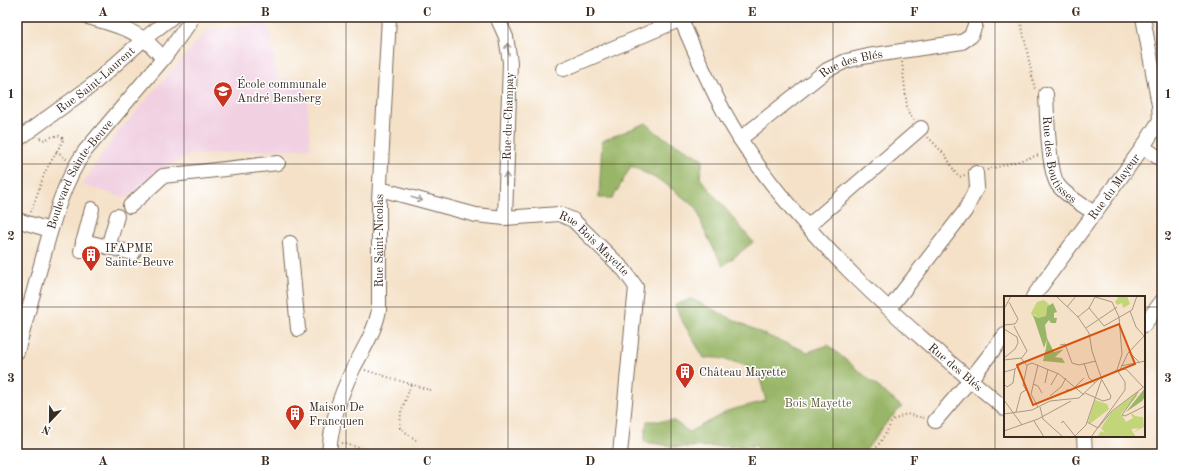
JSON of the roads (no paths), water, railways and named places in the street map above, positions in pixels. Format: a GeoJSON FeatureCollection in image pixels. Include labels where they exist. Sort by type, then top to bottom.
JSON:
{"type":"FeatureCollection","features":[{"type":"Feature","properties":{"kind":"street"},"geometry":{"type":"LineString","coordinates":[[88,17],[130,30],[144,39],[163,59]]}},
{"type":"Feature","properties":{"kind":"street","name":"Rue Saint-Laurent"},"geometry":{"type":"LineString","coordinates":[[17,140],[91,86],[144,39],[172,17]]}},
{"type":"Feature","properties":{"kind":"street","name":"Rue Saint-Nicolas"},"geometry":{"type":"LineString","coordinates":[[329,448],[336,408],[374,327],[378,310],[380,189],[389,17]]}},
{"type":"Feature","properties":{"kind":"street","name":"Rue du Champay"},"geometry":{"type":"LineString","coordinates":[[497,17],[506,36],[510,62],[505,218]]}},
{"type":"Feature","properties":{"kind":"street","name":"Rue du Mayeur"},"geometry":{"type":"LineString","coordinates":[[1034,296],[1143,147],[1157,125],[1160,114],[1143,17]]}},
{"type":"Feature","properties":{"kind":"street","name":"Rue des Blés"},"geometry":{"type":"LineString","coordinates":[[564,69],[683,18],[713,92],[740,139],[771,182],[807,227],[890,308],[970,380],[1004,408]]}},
{"type":"Feature","properties":{"kind":"street","name":"Boulevard Sainte-Beuve"},"geometry":{"type":"LineString","coordinates":[[17,352],[50,230],[64,186],[85,150],[163,59],[189,19]]}},
{"type":"Feature","properties":{"kind":"street","name":"Rue des Blés"},"geometry":{"type":"LineString","coordinates":[[740,139],[827,70],[846,61],[962,42],[970,36],[975,25]]}},
{"type":"Feature","properties":{"kind":"street","name":"Rue des Boutisses"},"geometry":{"type":"LineString","coordinates":[[1046,94],[1055,180],[1058,186],[1094,213]]}},
{"type":"Feature","properties":{"kind":"street"},"geometry":{"type":"LineString","coordinates":[[807,227],[921,128]]}},
{"type":"Feature","properties":{"kind":"street"},"geometry":{"type":"LineString","coordinates":[[1143,147],[1162,160]]}},
{"type":"Feature","properties":{"kind":"street"},"geometry":{"type":"LineString","coordinates":[[130,206],[163,176],[278,163]]}},
{"type":"Feature","properties":{"kind":"street"},"geometry":{"type":"LineString","coordinates":[[890,308],[965,211],[977,187],[976,173]]}},
{"type":"Feature","properties":{"kind":"street","name":"Rue Bois Mayette"},"geometry":{"type":"LineString","coordinates":[[380,189],[476,215],[505,218],[559,214],[566,216],[624,270],[636,287],[620,454]]}},
{"type":"Feature","properties":{"kind":"street"},"geometry":{"type":"LineString","coordinates":[[92,209],[82,246],[108,246],[133,253]]}},
{"type":"Feature","properties":{"kind":"street"},"geometry":{"type":"LineString","coordinates":[[108,246],[117,216]]}},
{"type":"Feature","properties":{"kind":"street"},"geometry":{"type":"LineString","coordinates":[[23,221],[50,230]]}},
{"type":"Feature","properties":{"kind":"street"},"geometry":{"type":"LineString","coordinates":[[290,243],[298,329]]}},
{"type":"Feature","properties":{"kind":"street"},"geometry":{"type":"LineString","coordinates":[[1145,324],[1162,301]]}},
{"type":"Feature","properties":{"kind":"street"},"geometry":{"type":"LineString","coordinates":[[935,421],[970,380],[1004,335]]}},
{"type":"Feature","properties":{"kind":"street"},"geometry":{"type":"LineString","coordinates":[[1084,437],[1085,454]]}},
{"type":"Feature","properties":{"kind":"place","name":"École communale André Bensberg"},"geometry":{"type":"Point","coordinates":[223,108]}},
{"type":"Feature","properties":{"kind":"place","name":"IFAPME Sainte-Beuve"},"geometry":{"type":"Point","coordinates":[91,272]}},
{"type":"Feature","properties":{"kind":"place","name":"Château Mayette"},"geometry":{"type":"Point","coordinates":[685,389]}},
{"type":"Feature","properties":{"kind":"place","name":"Maison De Francquen"},"geometry":{"type":"Point","coordinates":[295,431]}},
{"type":"Feature","properties":{"kind":"park label","name":"Bois Mayette"},"geometry":{"type":"Point","coordinates":[818,403]}}]}
